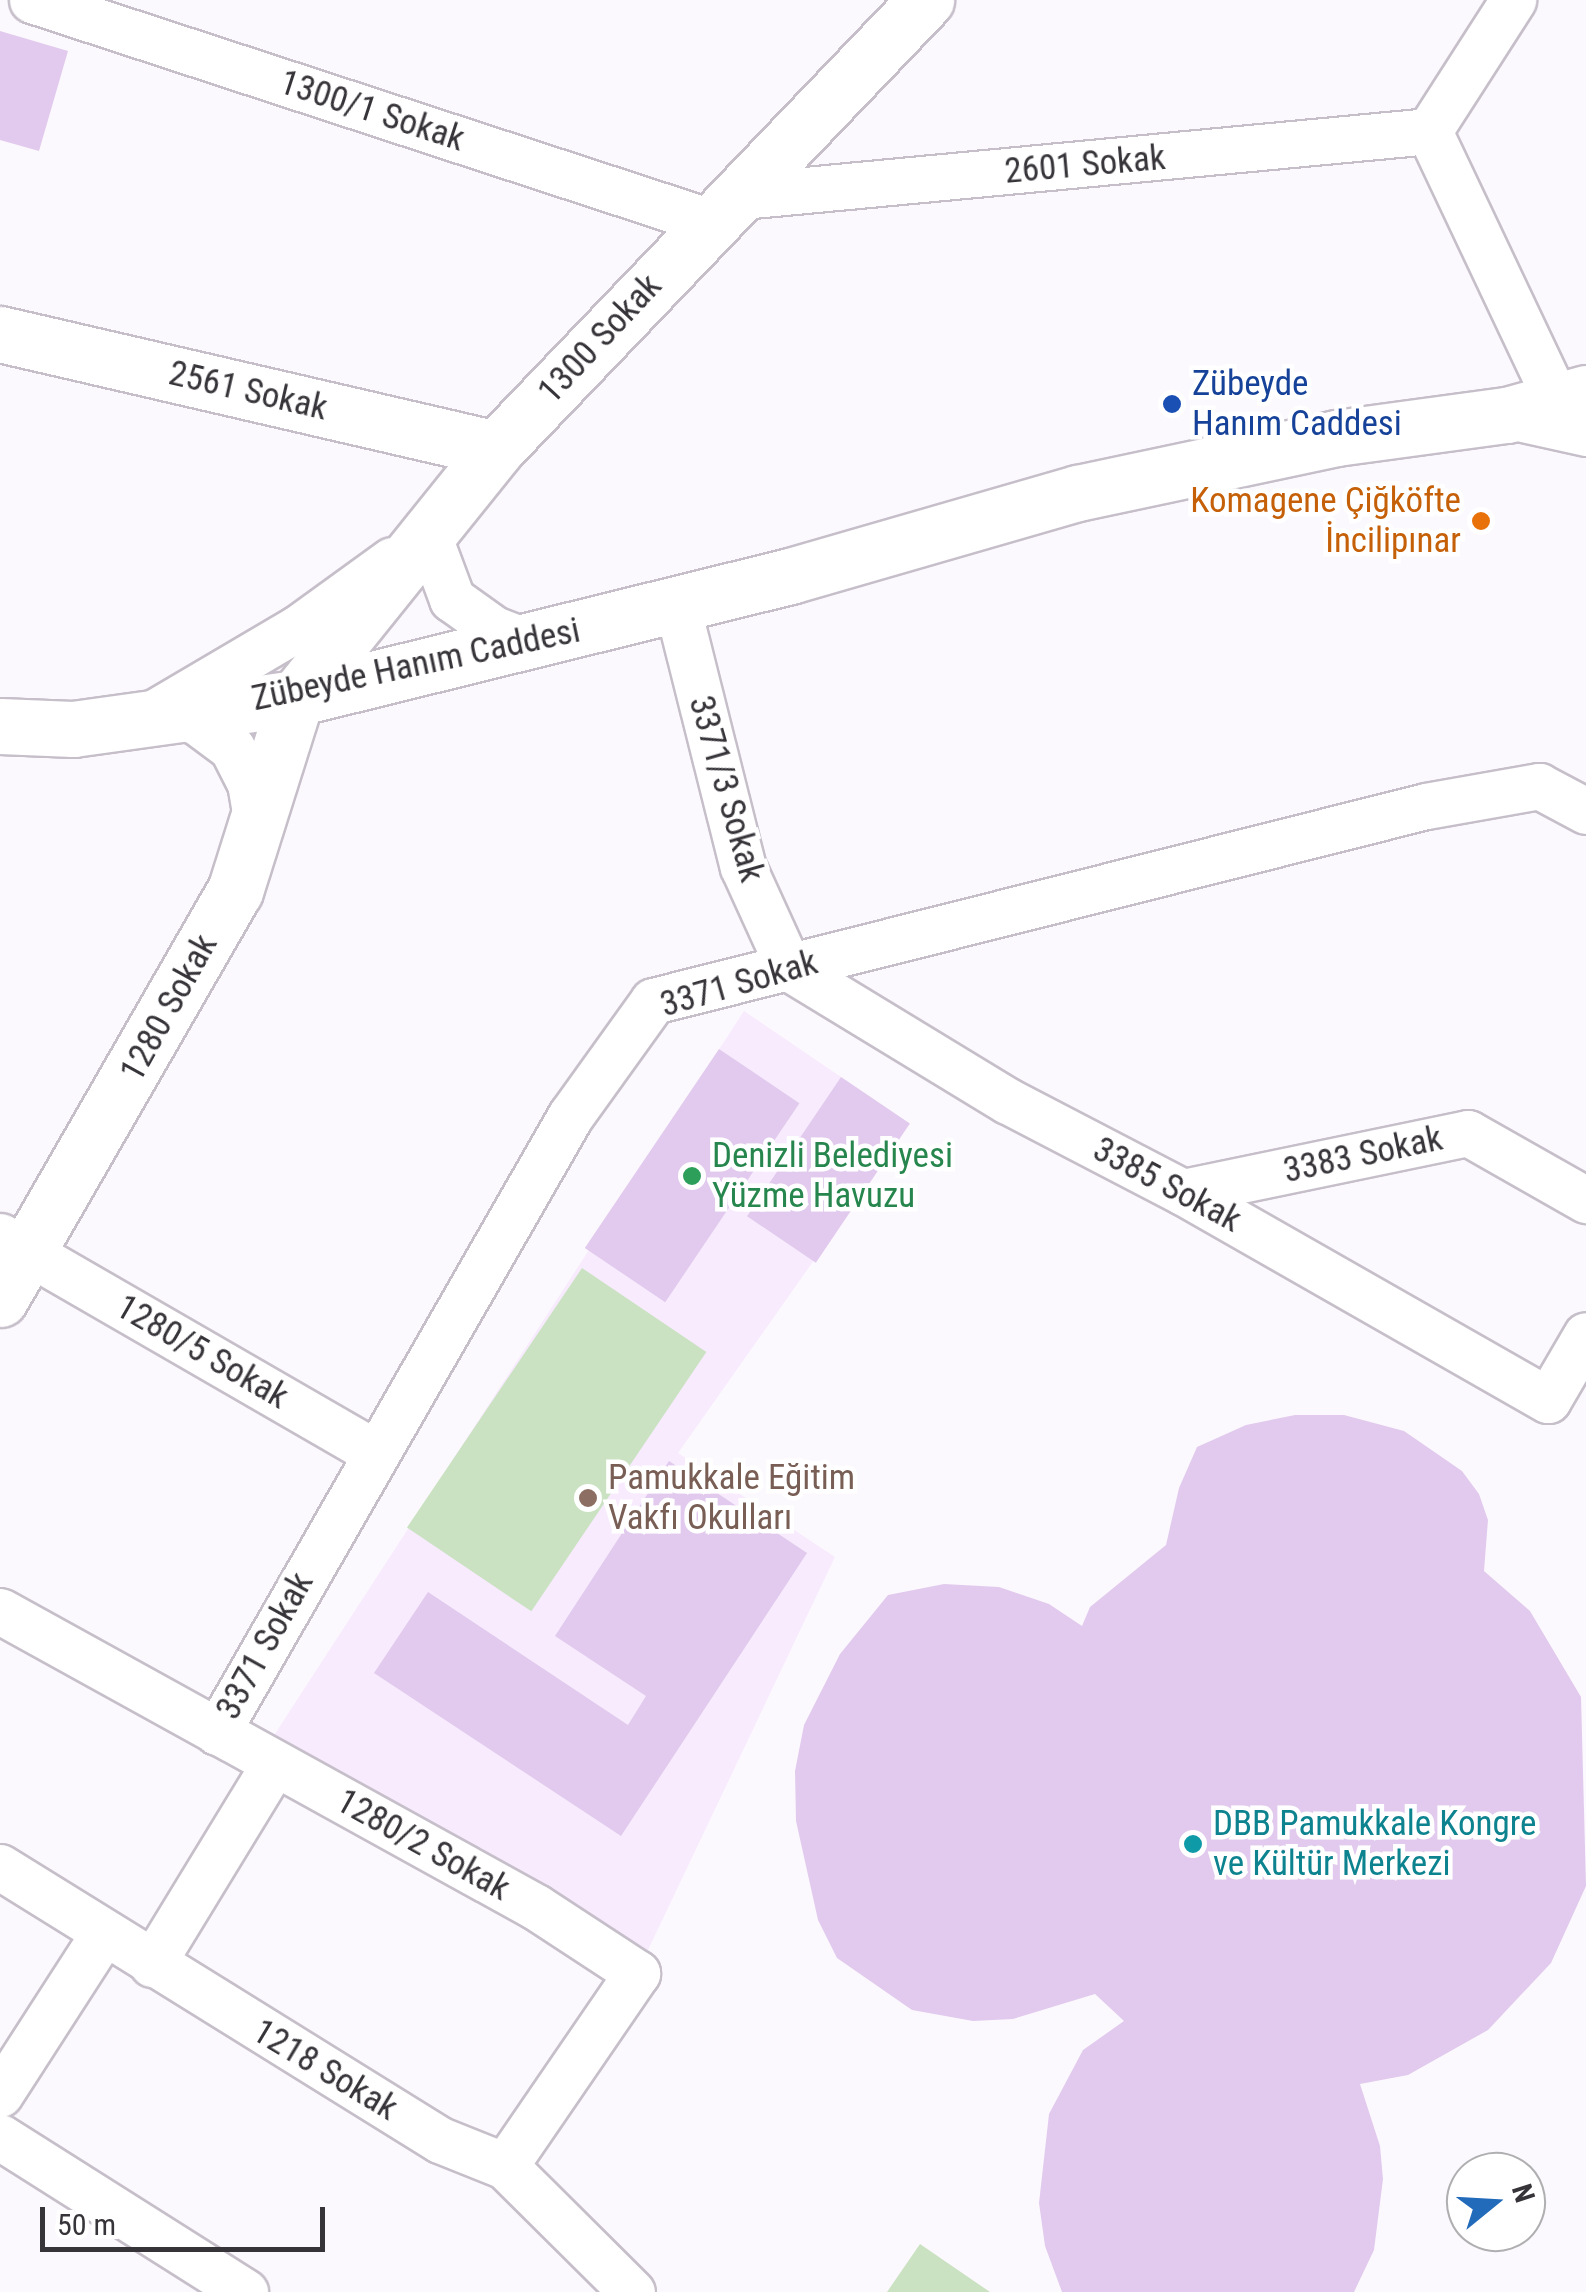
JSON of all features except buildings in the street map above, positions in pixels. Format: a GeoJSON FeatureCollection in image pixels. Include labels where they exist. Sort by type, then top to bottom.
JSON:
{"type":"FeatureCollection","features":[{"type":"Feature","properties":{"kind":"street","name":"1300/1 Sokak"},"geometry":{"type":"LineString","coordinates":[[32,0],[726,209]]}},
{"type":"Feature","properties":{"kind":"street"},"geometry":{"type":"LineString","coordinates":[[1513,0],[1429,131],[1559,411]]}},
{"type":"Feature","properties":{"kind":"street","name":"1300 Sokak"},"geometry":{"type":"LineString","coordinates":[[296,698],[420,536],[496,449],[923,1]]}},
{"type":"Feature","properties":{"kind":"street","name":"2601 Sokak"},"geometry":{"type":"LineString","coordinates":[[726,209],[1429,131]]}},
{"type":"Feature","properties":{"kind":"street","name":"2561 Sokak"},"geometry":{"type":"LineString","coordinates":[[0,334],[496,449]]}},
{"type":"Feature","properties":{"kind":"street","name":"Zübeyde Hanım Caddesi"},"geometry":{"type":"LineString","coordinates":[[0,726],[73,729],[296,698],[677,605],[1078,493],[1336,438],[1559,411]]}},
{"type":"Feature","properties":{"kind":"street"},"geometry":{"type":"LineString","coordinates":[[159,715],[298,628],[420,536],[452,599],[494,629],[530,643]]}},
{"type":"Feature","properties":{"kind":"street","name":"3371/3 Sokak"},"geometry":{"type":"LineString","coordinates":[[677,605],[743,867],[788,968]]}},
{"type":"Feature","properties":{"kind":"street","name":"1280 Sokak"},"geometry":{"type":"LineString","coordinates":[[0,1299],[16,1244],[235,892],[296,698]]}},
{"type":"Feature","properties":{"kind":"street"},"geometry":{"type":"LineString","coordinates":[[159,715],[197,722],[232,748],[250,783],[257,824]]}},
{"type":"Feature","properties":{"kind":"street","name":"3371 Sokak"},"geometry":{"type":"LineString","coordinates":[[216,1732],[373,1451],[572,1115],[653,1001],[1426,806],[1539,786],[1586,811]]}},
{"type":"Feature","properties":{"kind":"street","name":"3385 Sokak"},"geometry":{"type":"LineString","coordinates":[[788,968],[1008,1101],[1183,1192],[1548,1400],[1586,1335]]}},
{"type":"Feature","properties":{"kind":"street","name":"3383 Sokak"},"geometry":{"type":"LineString","coordinates":[[1183,1192],[1468,1133],[1586,1200]]}},
{"type":"Feature","properties":{"kind":"street","name":"1280/5 Sokak"},"geometry":{"type":"LineString","coordinates":[[16,1244],[373,1451]]}},
{"type":"Feature","properties":{"kind":"street","name":"1280/2 Sokak"},"geometry":{"type":"LineString","coordinates":[[0,1611],[536,1907],[637,1973],[506,2166]]}},
{"type":"Feature","properties":{"kind":"street"},"geometry":{"type":"LineString","coordinates":[[152,1964],[274,1764]]}},
{"type":"Feature","properties":{"kind":"street","name":"1218 Sokak"},"geometry":{"type":"LineString","coordinates":[[0,1867],[440,2140],[506,2166],[632,2292]]}},
{"type":"Feature","properties":{"kind":"street"},"geometry":{"type":"LineString","coordinates":[[0,2094],[103,1934]]}},
{"type":"Feature","properties":{"kind":"street"},"geometry":{"type":"LineString","coordinates":[[0,2137],[244,2292]]}},
{"type":"Feature","properties":{"kind":"shaded area","name":"Pamukkale Eğitim Vakfı Okulları"},"geometry":{"type":"Polygon","coordinates":[[[744,1011],[910,1124],[678,1453],[835,1557],[637,1973],[260,1757],[744,1011]]]}},
{"type":"Feature","properties":{"kind":"green space"},"geometry":{"type":"Polygon","coordinates":[[[582,1268],[706,1352],[531,1611],[407,1527],[582,1268]]]}},
{"type":"Feature","properties":{"kind":"green space"},"geometry":{"type":"Polygon","coordinates":[[[920,2244],[990,2292],[887,2292],[920,2244]]]}},
{"type":"Feature","properties":{"kind":"place","name":"Zübeyde Hanım Caddesi"},"geometry":{"type":"Point","coordinates":[1172,404]}},
{"type":"Feature","properties":{"kind":"place","name":"Komagene Çiğköfte İncilipınar"},"geometry":{"type":"Point","coordinates":[1481,521]}},
{"type":"Feature","properties":{"kind":"place","name":"Denizli Belediyesi Yüzme Havuzu"},"geometry":{"type":"Point","coordinates":[692,1176]}},
{"type":"Feature","properties":{"kind":"place","name":"Pamukkale Eğitim Vakfı Okulları"},"geometry":{"type":"Point","coordinates":[588,1498]}},
{"type":"Feature","properties":{"kind":"place","name":"DBB Pamukkale Kongre ve Kültür Merkezi"},"geometry":{"type":"Point","coordinates":[1193,1844]}}]}
